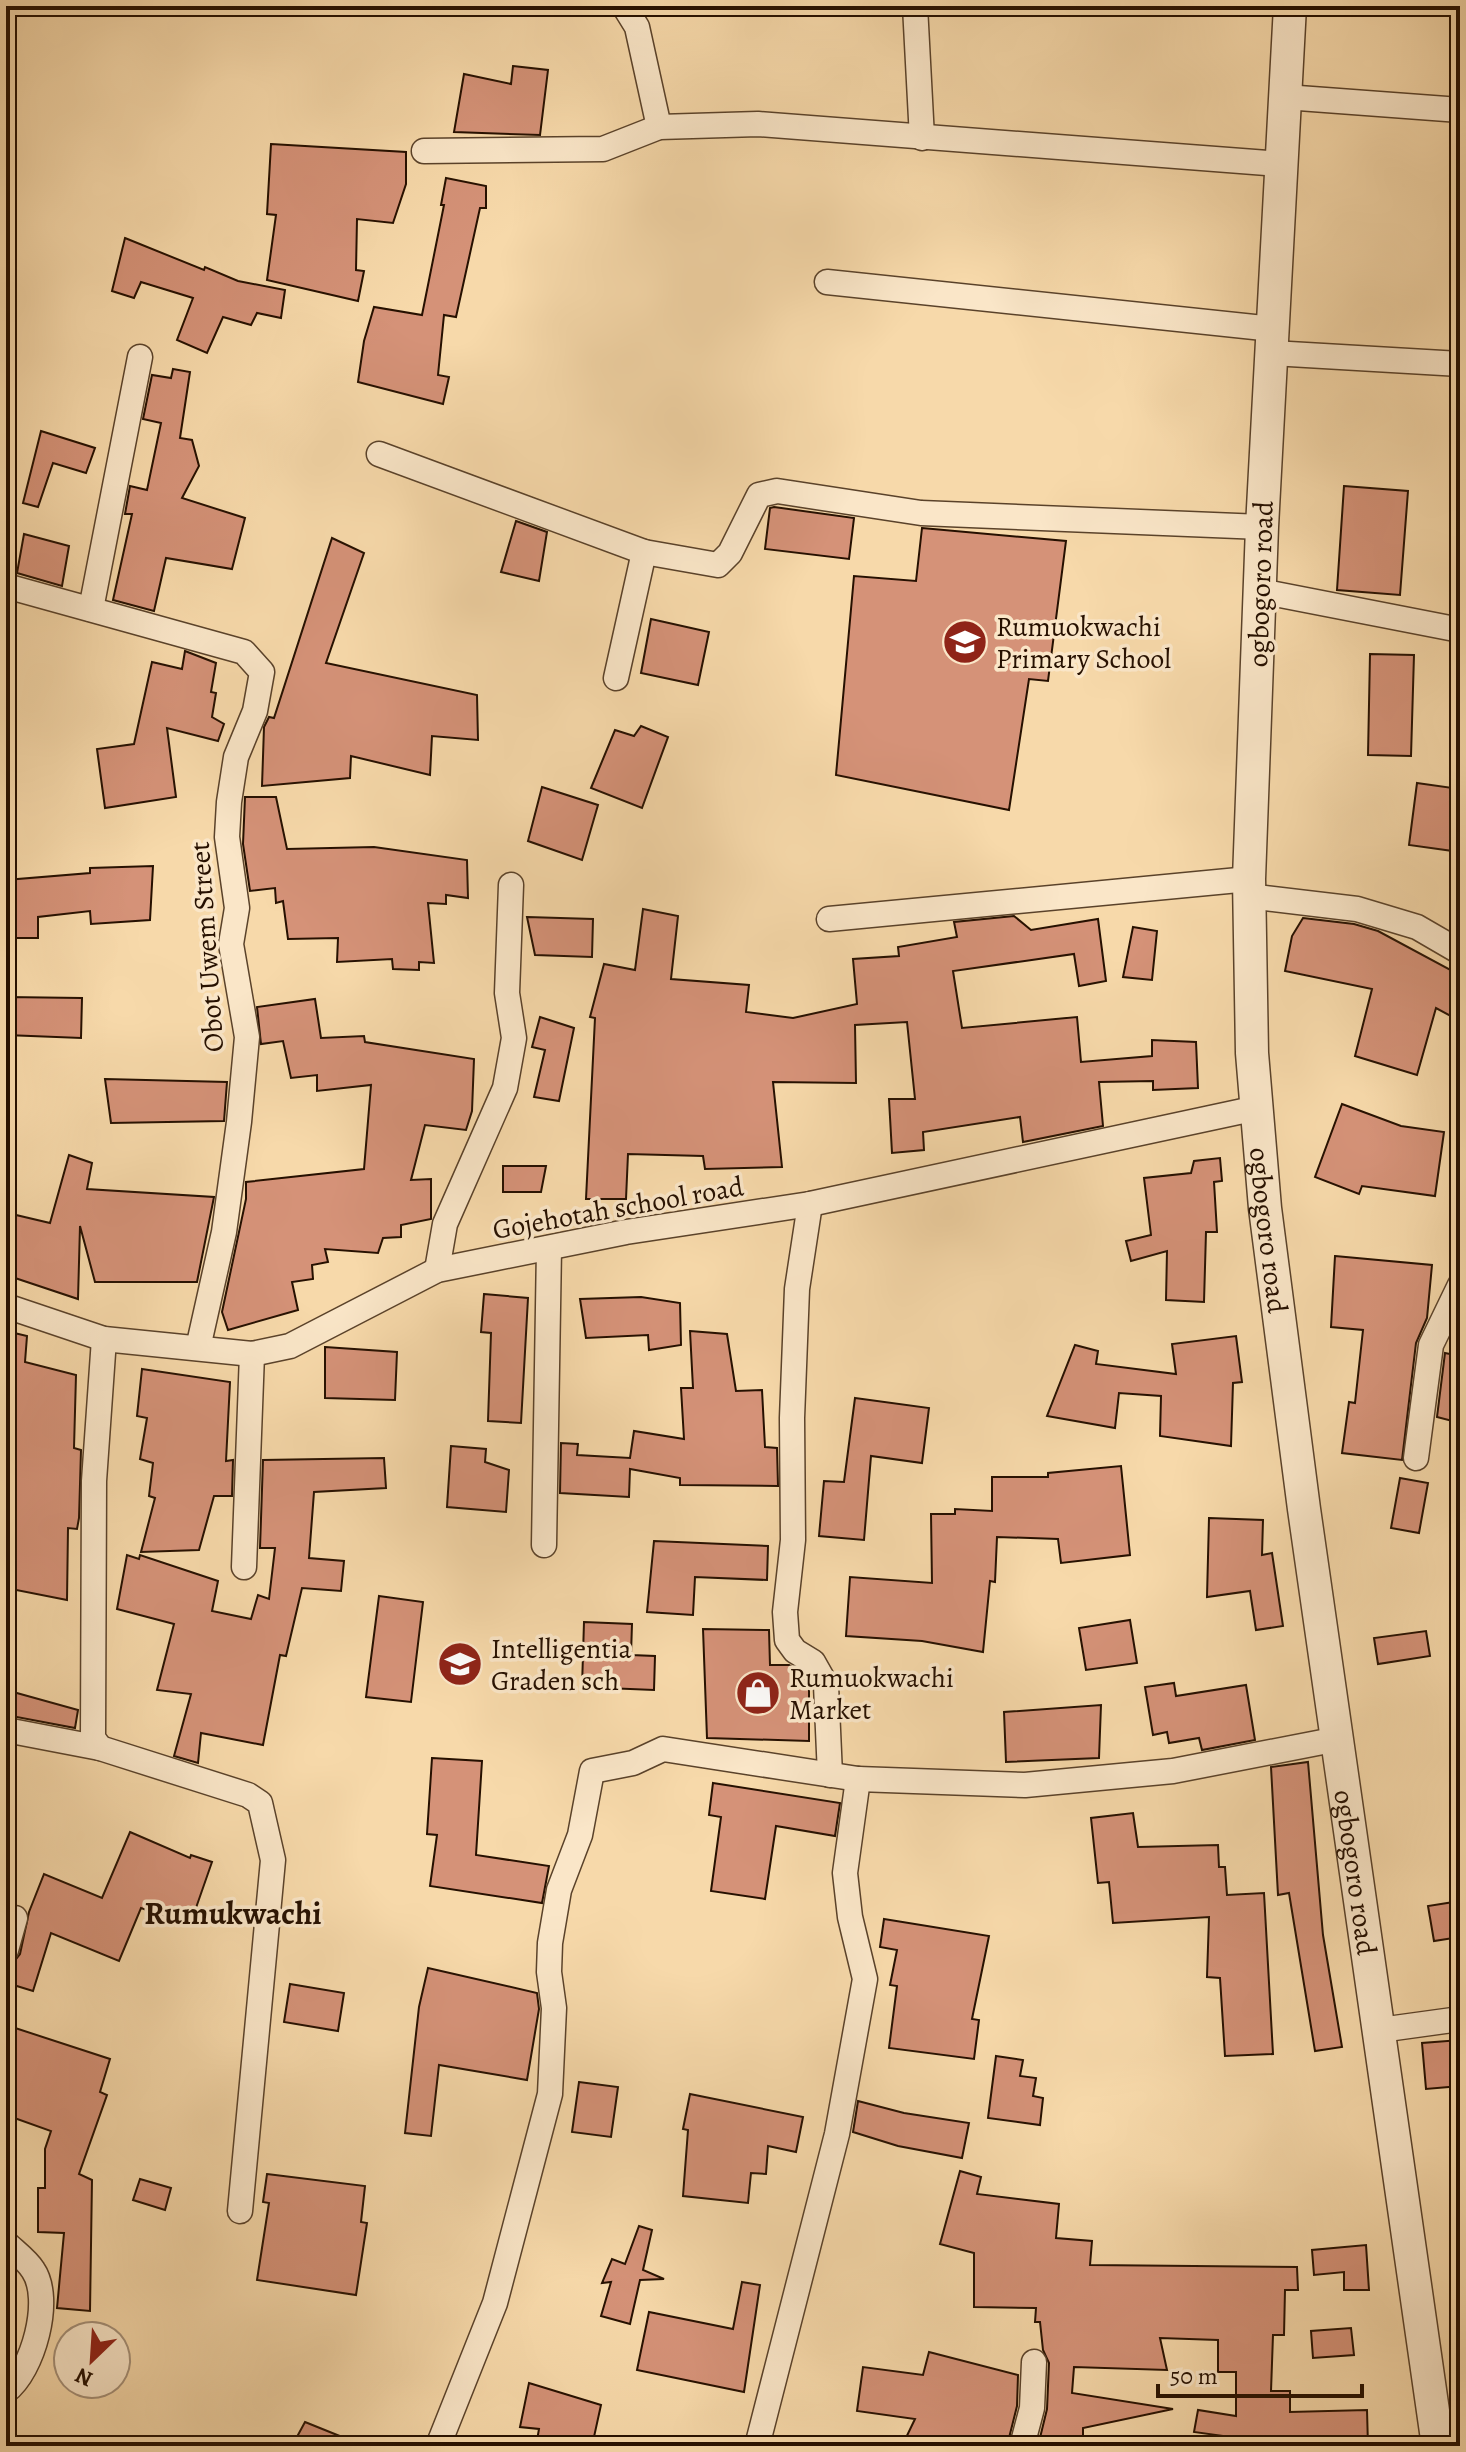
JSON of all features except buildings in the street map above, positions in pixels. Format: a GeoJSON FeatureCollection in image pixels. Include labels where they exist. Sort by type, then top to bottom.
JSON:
{"type":"FeatureCollection","features":[{"type":"Feature","properties":{"kind":"street"},"geometry":{"type":"LineString","coordinates":[[915,6],[922,138]]}},
{"type":"Feature","properties":{"kind":"street","name":"ogbogoro road"},"geometry":{"type":"LineString","coordinates":[[1290,6],[1262,527],[1249,887],[1257,1108],[1265,1208],[1438,2446]]}},
{"type":"Feature","properties":{"kind":"street"},"geometry":{"type":"LineString","coordinates":[[635,13],[659,127]]}},
{"type":"Feature","properties":{"kind":"street"},"geometry":{"type":"LineString","coordinates":[[1285,97],[1460,110]]}},
{"type":"Feature","properties":{"kind":"street"},"geometry":{"type":"LineString","coordinates":[[424,151],[603,149],[659,127],[758,124],[1280,164]]}},
{"type":"Feature","properties":{"kind":"street"},"geometry":{"type":"LineString","coordinates":[[827,282],[1460,364]]}},
{"type":"Feature","properties":{"kind":"street"},"geometry":{"type":"LineString","coordinates":[[91,609],[140,357]]}},
{"type":"Feature","properties":{"kind":"street"},"geometry":{"type":"LineString","coordinates":[[379,454],[644,552],[718,565],[730,553],[759,495],[777,491],[921,513],[1262,527]]}},
{"type":"Feature","properties":{"kind":"street"},"geometry":{"type":"LineString","coordinates":[[616,678],[644,552]]}},
{"type":"Feature","properties":{"kind":"street","name":"Obot Uwem Street"},"geometry":{"type":"LineString","coordinates":[[6,586],[244,652],[262,672],[255,711],[236,757],[229,802],[227,837],[237,908],[231,944],[233,976],[247,1037],[224,1232],[198,1348]]}},
{"type":"Feature","properties":{"kind":"street"},"geometry":{"type":"LineString","coordinates":[[1260,591],[1460,630]]}},
{"type":"Feature","properties":{"kind":"street"},"geometry":{"type":"LineString","coordinates":[[437,1270],[445,1224],[505,1088],[514,1038],[507,993],[511,885]]}},
{"type":"Feature","properties":{"kind":"street"},"geometry":{"type":"LineString","coordinates":[[829,919],[1249,887],[1357,909],[1417,927],[1460,952]]}},
{"type":"Feature","properties":{"kind":"street","name":"Gojehotah school road"},"geometry":{"type":"LineString","coordinates":[[6,1306],[104,1339],[252,1354],[290,1346],[437,1270],[626,1232],[810,1204],[1257,1108]]}},
{"type":"Feature","properties":{"kind":"street"},"geometry":{"type":"LineString","coordinates":[[810,1204],[797,1289],[792,1418],[793,1540],[785,1612],[787,1640],[795,1651],[813,1662],[826,1685],[830,1775]]}},
{"type":"Feature","properties":{"kind":"street"},"geometry":{"type":"LineString","coordinates":[[544,1545],[549,1248]]}},
{"type":"Feature","properties":{"kind":"street"},"geometry":{"type":"LineString","coordinates":[[1416,1458],[1431,1345],[1460,1285]]}},
{"type":"Feature","properties":{"kind":"street"},"geometry":{"type":"LineString","coordinates":[[100,1748],[93,1738],[94,1481],[104,1339]]}},
{"type":"Feature","properties":{"kind":"street"},"geometry":{"type":"LineString","coordinates":[[244,1567],[252,1354]]}},
{"type":"Feature","properties":{"kind":"street"},"geometry":{"type":"LineString","coordinates":[[6,1730],[100,1748],[248,1795],[260,1803],[273,1860],[240,2211]]}},
{"type":"Feature","properties":{"kind":"street"},"geometry":{"type":"LineString","coordinates":[[438,2446],[495,2303],[550,2094],[554,2008],[549,1972],[550,1943],[559,1890],[580,1835],[589,1775],[598,1769],[633,1763],[663,1749],[858,1779],[1025,1785],[1173,1771],[1338,1739]]}},
{"type":"Feature","properties":{"kind":"street"},"geometry":{"type":"LineString","coordinates":[[757,2446],[837,2134],[865,1979],[850,1917],[845,1873],[858,1779]]}},
{"type":"Feature","properties":{"kind":"street"},"geometry":{"type":"LineString","coordinates":[[6,1950],[15,1918]]}},
{"type":"Feature","properties":{"kind":"street"},"geometry":{"type":"LineString","coordinates":[[1380,2030],[1460,2019]]}},
{"type":"Feature","properties":{"kind":"street"},"geometry":{"type":"LineString","coordinates":[[6,2243],[34,2271],[42,2299],[33,2349],[22,2376],[6,2391]]}},
{"type":"Feature","properties":{"kind":"street"},"geometry":{"type":"LineString","coordinates":[[1022,2446],[1032,2408],[1034,2362]]}},
{"type":"Feature","properties":{"kind":"place","name":"Rumuokwachi Primary School"},"geometry":{"type":"Point","coordinates":[965,642]}},
{"type":"Feature","properties":{"kind":"place","name":"Intelligentia Graden sch"},"geometry":{"type":"Point","coordinates":[460,1664]}},
{"type":"Feature","properties":{"kind":"place","name":"Rumuokwachi Market"},"geometry":{"type":"Point","coordinates":[758,1693]}},
{"type":"Feature","properties":{"kind":"district","name":"Rumukwachi"},"geometry":{"type":"Point","coordinates":[233,1913]}}]}
